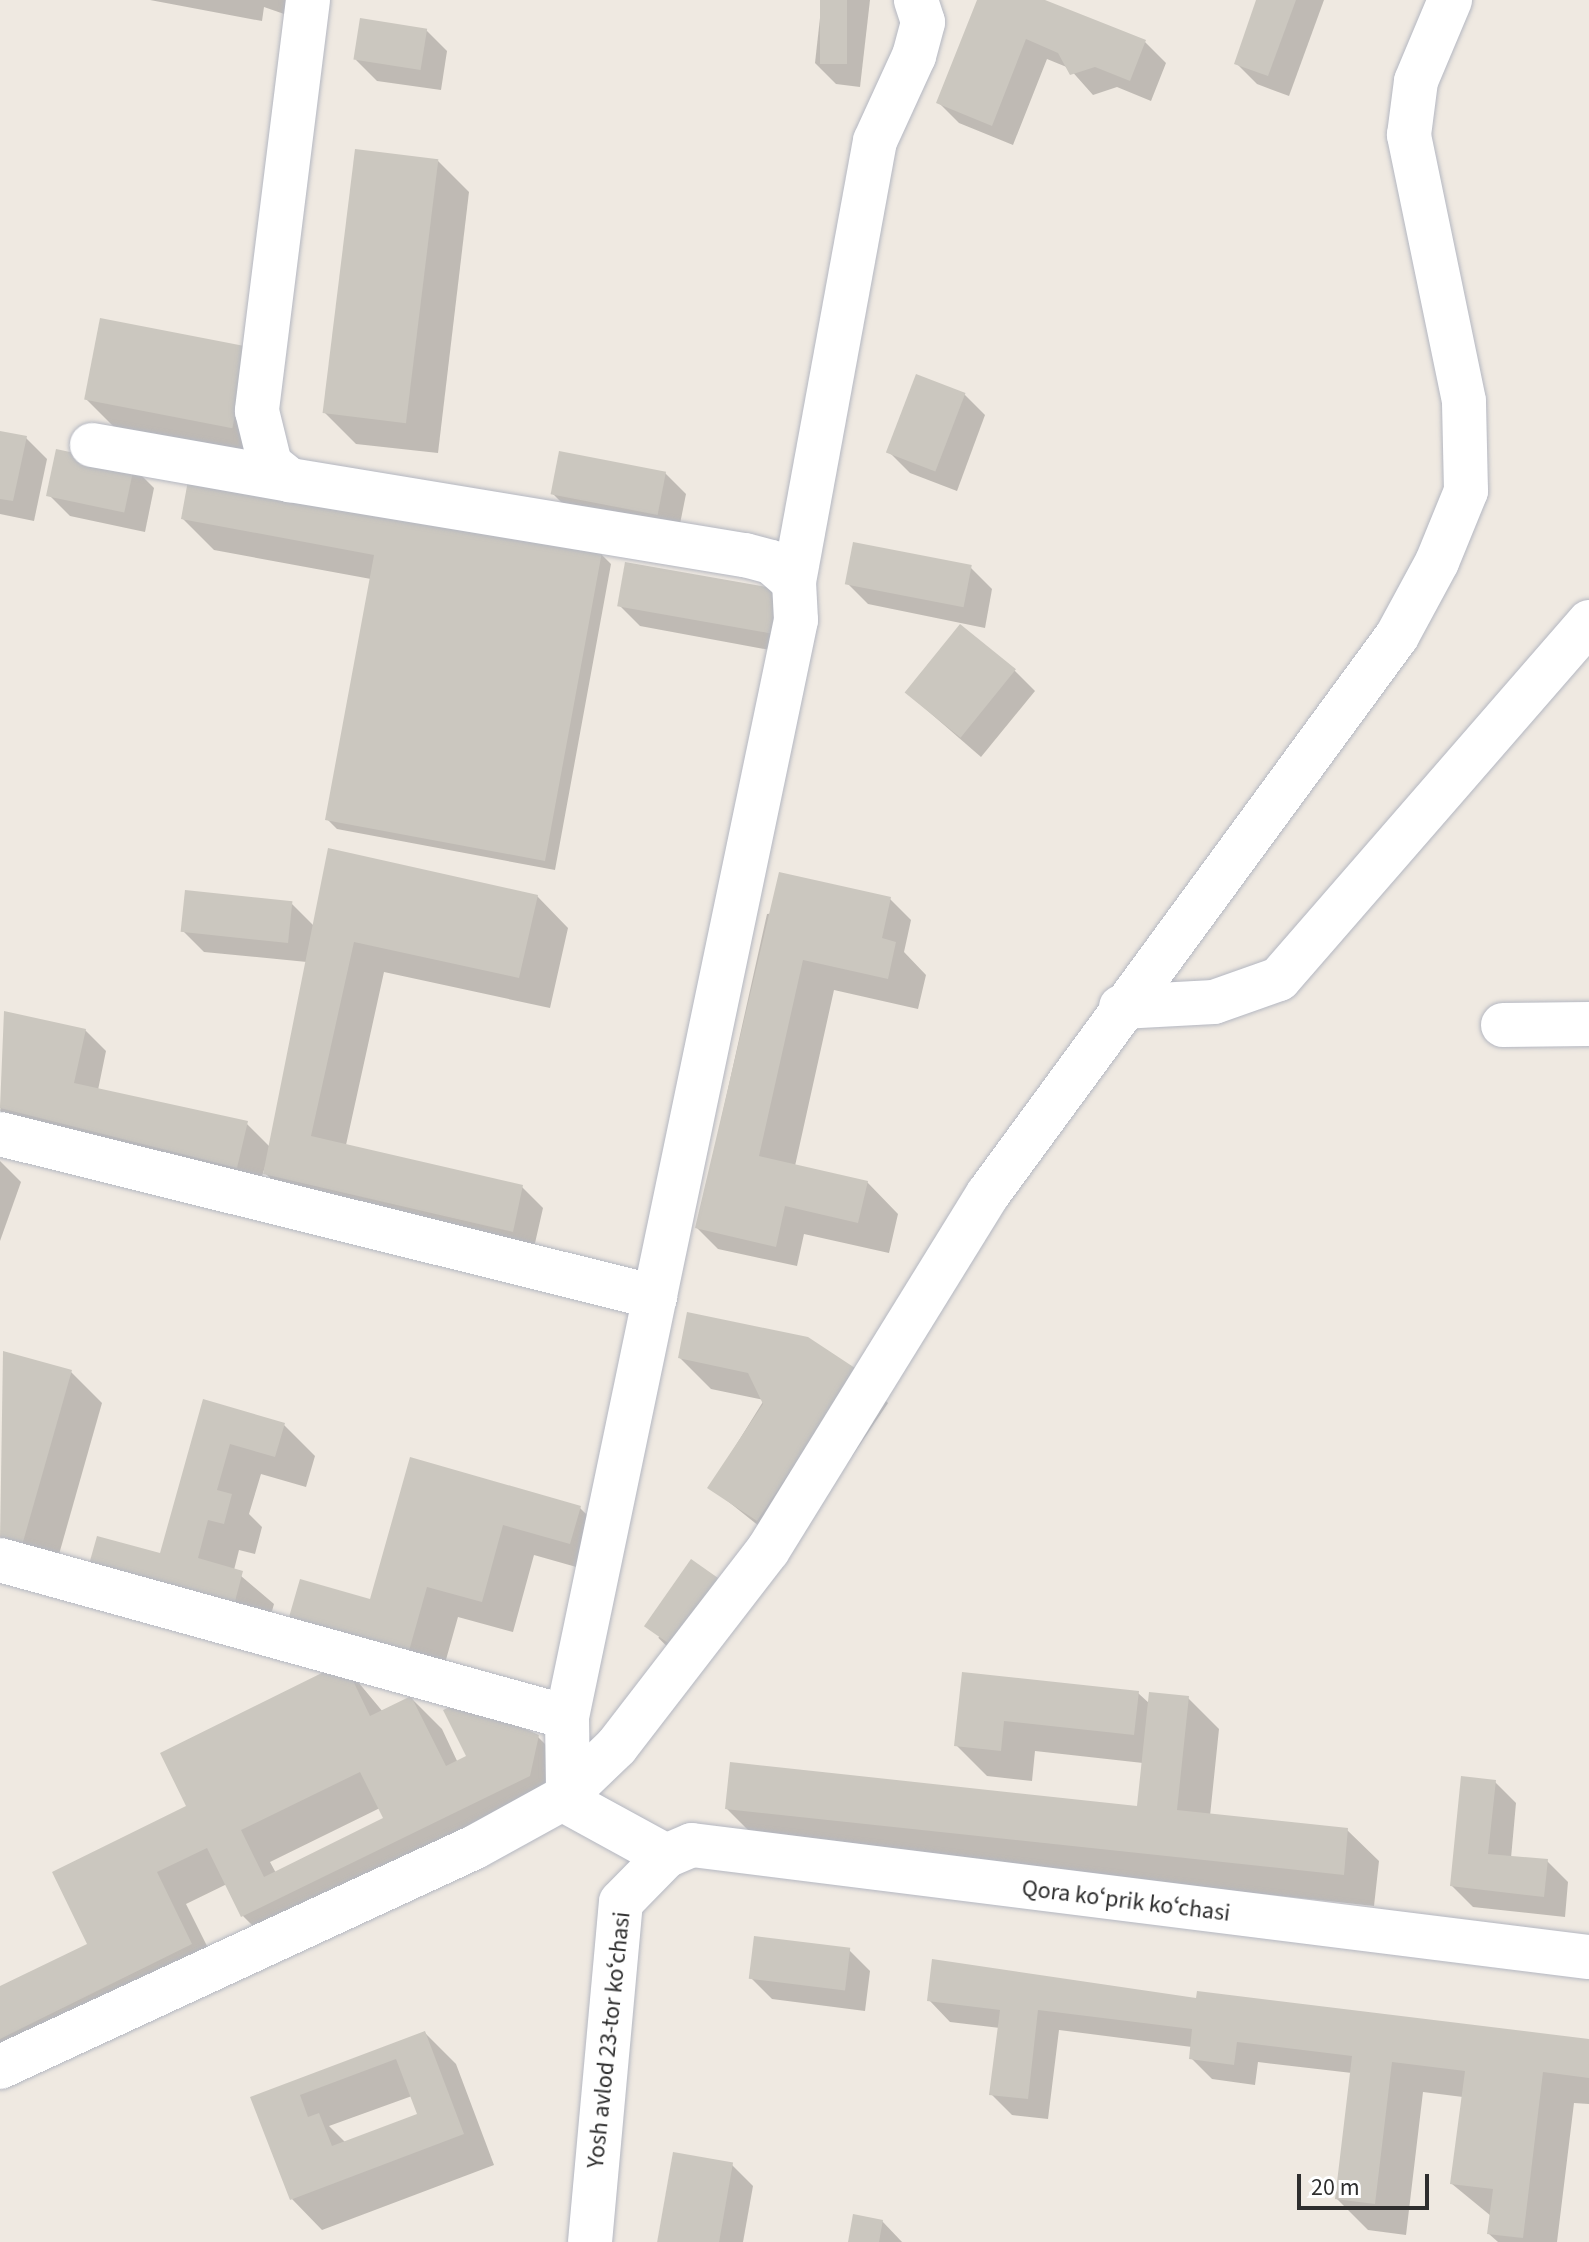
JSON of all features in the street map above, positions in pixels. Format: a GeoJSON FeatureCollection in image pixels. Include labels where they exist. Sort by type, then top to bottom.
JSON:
{"type":"FeatureCollection","features":[{"type":"Feature","properties":{"kind":"street"},"geometry":{"type":"LineString","coordinates":[[290,480],[270,464],[257,411],[308,0]]}},
{"type":"Feature","properties":{"kind":"street"},"geometry":{"type":"LineString","coordinates":[[575,1802],[567,1717],[796,620],[794,582],[875,141],[923,22],[916,0]]}},
{"type":"Feature","properties":{"kind":"street"},"geometry":{"type":"LineString","coordinates":[[0,2067],[575,1802],[768,1550],[988,1194],[1121,1007],[1397,636],[1466,491],[1464,401],[1409,135],[1416,81],[1450,0]]}},
{"type":"Feature","properties":{"kind":"street"},"geometry":{"type":"LineString","coordinates":[[92,445],[745,555],[771,562],[794,582]]}},
{"type":"Feature","properties":{"kind":"street"},"geometry":{"type":"LineString","coordinates":[[1121,1007],[1214,1002],[1279,979],[1589,622]]}},
{"type":"Feature","properties":{"kind":"street"},"geometry":{"type":"LineString","coordinates":[[1503,1025],[1589,1024]]}},
{"type":"Feature","properties":{"kind":"street"},"geometry":{"type":"LineString","coordinates":[[0,1134],[655,1297]]}},
{"type":"Feature","properties":{"kind":"street"},"geometry":{"type":"LineString","coordinates":[[0,1560],[567,1717]]}},
{"type":"Feature","properties":{"kind":"street"},"geometry":{"type":"LineString","coordinates":[[575,1802],[652,1849]]}},
{"type":"Feature","properties":{"kind":"street","name":"Qora koʻprik koʻchasi"},"geometry":{"type":"LineString","coordinates":[[652,1849],[692,1845],[1589,1957]]}},
{"type":"Feature","properties":{"kind":"street","name":"Yosh avlod 23-tor koʻchasi"},"geometry":{"type":"LineString","coordinates":[[590,2242],[621,1902],[652,1849]]}},
{"type":"Feature","properties":{"kind":"building"},"geometry":{"type":"Polygon","coordinates":[[[820,0],[847,0],[847,64],[820,64],[820,0]]]}},
{"type":"Feature","properties":{"kind":"building"},"geometry":{"type":"Polygon","coordinates":[[[977,0],[1045,0],[1146,40],[1130,81],[1095,67],[1070,75],[1058,53],[1026,39],[992,126],[936,103],[977,0]]]}},
{"type":"Feature","properties":{"kind":"building"},"geometry":{"type":"Polygon","coordinates":[[[1256,0],[1296,0],[1268,76],[1234,64],[1256,0]]]}},
{"type":"Feature","properties":{"kind":"building"},"geometry":{"type":"Polygon","coordinates":[[[360,18],[427,29],[421,70],[353,59],[360,18]]]}},
{"type":"Feature","properties":{"kind":"building"},"geometry":{"type":"Polygon","coordinates":[[[355,149],[438,159],[406,423],[323,413],[355,149]]]}},
{"type":"Feature","properties":{"kind":"building"},"geometry":{"type":"Polygon","coordinates":[[[100,318],[248,347],[232,428],[84,399],[100,318]]]}},
{"type":"Feature","properties":{"kind":"building"},"geometry":{"type":"Polygon","coordinates":[[[916,374],[965,393],[935,471],[886,452],[916,374]]]}},
{"type":"Feature","properties":{"kind":"building"},"geometry":{"type":"Polygon","coordinates":[[[0,431],[27,436],[13,501],[0,499],[0,431]]]}},
{"type":"Feature","properties":{"kind":"building"},"geometry":{"type":"Polygon","coordinates":[[[56,449],[134,466],[124,513],[46,496],[56,449]]]}},
{"type":"Feature","properties":{"kind":"building"},"geometry":{"type":"Polygon","coordinates":[[[559,451],[666,472],[658,515],[551,494],[559,451]]]}},
{"type":"Feature","properties":{"kind":"building"},"geometry":{"type":"Polygon","coordinates":[[[189,475],[602,552],[545,861],[325,820],[374,555],[181,519],[189,475]]]}},
{"type":"Feature","properties":{"kind":"building"},"geometry":{"type":"Polygon","coordinates":[[[853,542],[972,565],[964,607],[845,584],[853,542]]]}},
{"type":"Feature","properties":{"kind":"building"},"geometry":{"type":"Polygon","coordinates":[[[625,562],[779,589],[771,633],[617,606],[625,562]]]}},
{"type":"Feature","properties":{"kind":"building"},"geometry":{"type":"Polygon","coordinates":[[[960,624],[1016,669],[961,738],[905,692],[960,624]]]}},
{"type":"Feature","properties":{"kind":"building"},"geometry":{"type":"Polygon","coordinates":[[[328,848],[538,895],[519,978],[354,942],[311,1136],[523,1185],[513,1232],[263,1174],[328,848]]]}},
{"type":"Feature","properties":{"kind":"building"},"geometry":{"type":"Polygon","coordinates":[[[779,872],[891,897],[882,938],[896,942],[888,979],[803,960],[759,1156],[868,1181],[858,1223],[785,1206],[776,1247],[695,1228],[779,872]]]}},
{"type":"Feature","properties":{"kind":"building"},"geometry":{"type":"Polygon","coordinates":[[[185,890],[292,901],[288,943],[181,932],[185,890]]]}},
{"type":"Feature","properties":{"kind":"building"},"geometry":{"type":"Polygon","coordinates":[[[4,1011],[86,1029],[74,1083],[248,1121],[237,1168],[0,1108],[4,1011]]]}},
{"type":"Feature","properties":{"kind":"building"},"geometry":{"type":"Polygon","coordinates":[[[687,1312],[808,1337],[858,1370],[757,1521],[707,1488],[763,1404],[748,1373],[678,1358],[687,1312]]]}},
{"type":"Feature","properties":{"kind":"building"},"geometry":{"type":"Polygon","coordinates":[[[3,1351],[72,1370],[21,1549],[0,1543],[3,1351]]]}},
{"type":"Feature","properties":{"kind":"building"},"geometry":{"type":"Polygon","coordinates":[[[203,1399],[285,1423],[275,1457],[230,1444],[217,1490],[232,1494],[224,1524],[208,1520],[198,1558],[243,1571],[233,1609],[88,1568],[97,1536],[160,1553],[203,1399]]]}},
{"type":"Feature","properties":{"kind":"building"},"geometry":{"type":"Polygon","coordinates":[[[410,1457],[581,1506],[570,1544],[503,1525],[482,1602],[427,1587],[407,1658],[287,1624],[300,1579],[370,1599],[410,1457]]]}},
{"type":"Feature","properties":{"kind":"building"},"geometry":{"type":"Polygon","coordinates":[[[691,1559],[718,1578],[671,1645],[644,1626],[691,1559]]]}},
{"type":"Feature","properties":{"kind":"building"},"geometry":{"type":"Polygon","coordinates":[[[344,1662],[370,1716],[411,1696],[446,1766],[466,1756],[443,1710],[463,1701],[539,1735],[530,1776],[241,1917],[207,1848],[157,1872],[192,1944],[0,2039],[0,1986],[87,1944],[52,1872],[186,1806],[160,1753],[344,1662]],[[360,1772],[241,1830],[264,1877],[383,1818],[360,1772]]]}},
{"type":"Feature","properties":{"kind":"building"},"geometry":{"type":"Polygon","coordinates":[[[962,1672],[1139,1691],[1134,1735],[1004,1721],[1001,1751],[954,1746],[962,1672]]]}},
{"type":"Feature","properties":{"kind":"building"},"geometry":{"type":"Polygon","coordinates":[[[1149,1692],[1189,1696],[1177,1810],[1348,1828],[1344,1875],[725,1809],[730,1762],[1137,1806],[1149,1692]]]}},
{"type":"Feature","properties":{"kind":"building"},"geometry":{"type":"Polygon","coordinates":[[[1461,1776],[1496,1780],[1488,1854],[1548,1859],[1544,1897],[1450,1886],[1461,1776]]]}},
{"type":"Feature","properties":{"kind":"building"},"geometry":{"type":"Polygon","coordinates":[[[754,1936],[850,1948],[845,1991],[749,1979],[754,1936]]]}},
{"type":"Feature","properties":{"kind":"building"},"geometry":{"type":"Polygon","coordinates":[[[932,1959],[1196,1998],[1197,1991],[1589,2039],[1589,2078],[1543,2072],[1523,2238],[1487,2234],[1493,2189],[1450,2184],[1465,2071],[1392,2062],[1375,2204],[1335,2199],[1352,2056],[1237,2042],[1234,2065],[1189,2059],[1192,2029],[1038,2010],[1028,2099],[989,2095],[1000,2010],[927,2001],[932,1959]]]}},
{"type":"Feature","properties":{"kind":"building"},"geometry":{"type":"Polygon","coordinates":[[[425,2031],[464,2134],[290,2200],[250,2097],[425,2031]],[[396,2059],[300,2095],[308,2117],[319,2113],[332,2146],[417,2114],[396,2059]]]}},
{"type":"Feature","properties":{"kind":"building"},"geometry":{"type":"Polygon","coordinates":[[[673,2152],[733,2163],[719,2242],[657,2242],[673,2152]]]}},
{"type":"Feature","properties":{"kind":"building"},"geometry":{"type":"Polygon","coordinates":[[[853,2214],[883,2220],[879,2242],[848,2242],[853,2214]]]}}]}
